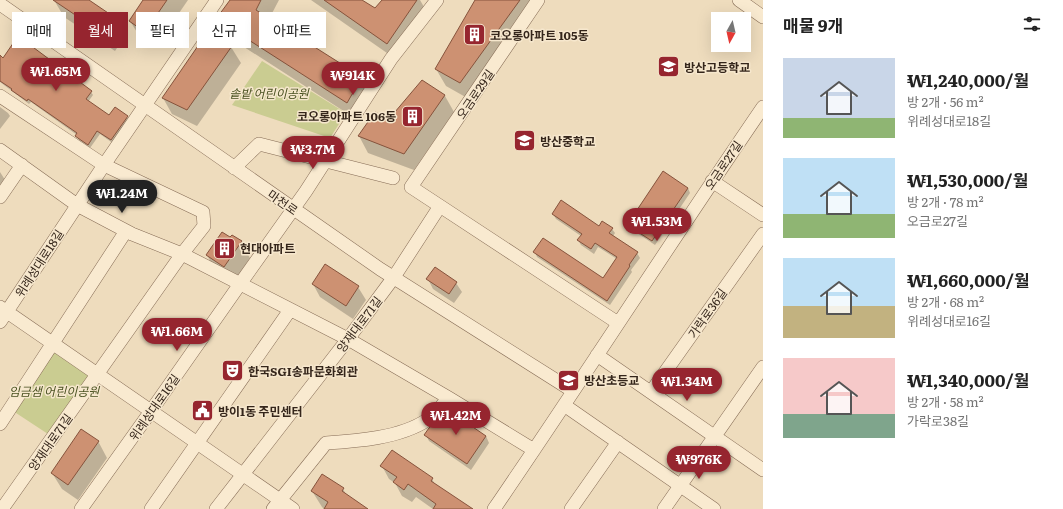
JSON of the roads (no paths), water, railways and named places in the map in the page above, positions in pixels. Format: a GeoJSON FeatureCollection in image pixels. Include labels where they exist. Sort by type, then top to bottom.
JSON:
{"type":"FeatureCollection","features":[{"type":"Feature","properties":{"kind":"street","name":"위례성대로18길"},"geometry":{"type":"LineString","coordinates":[[2,313],[217,0]]}},
{"type":"Feature","properties":{"kind":"street","name":"위례성대로16길"},"geometry":{"type":"LineString","coordinates":[[81,509],[327,161],[391,59],[437,0]]}},
{"type":"Feature","properties":{"kind":"street","name":"오금로29길"},"geometry":{"type":"LineString","coordinates":[[440,206],[411,187],[538,0]]}},
{"type":"Feature","properties":{"kind":"street"},"geometry":{"type":"LineString","coordinates":[[739,0],[763,17]]}},
{"type":"Feature","properties":{"kind":"street","name":"마천로"},"geometry":{"type":"LineString","coordinates":[[0,4],[293,209],[394,277],[573,391]]}},
{"type":"Feature","properties":{"kind":"street"},"geometry":{"type":"LineString","coordinates":[[0,96],[104,165],[203,212],[204,226],[182,254]]}},
{"type":"Feature","properties":{"kind":"street","name":"오금로27길"},"geometry":{"type":"LineString","coordinates":[[494,509],[712,181],[763,107]]}},
{"type":"Feature","properties":{"kind":"street"},"geometry":{"type":"LineString","coordinates":[[234,168],[259,144],[393,178]]}},
{"type":"Feature","properties":{"kind":"street"},"geometry":{"type":"LineString","coordinates":[[0,150],[77,205],[126,231],[182,254],[348,339],[534,450]]}},
{"type":"Feature","properties":{"kind":"street"},"geometry":{"type":"LineString","coordinates":[[0,197],[22,166]]}},
{"type":"Feature","properties":{"kind":"street"},"geometry":{"type":"LineString","coordinates":[[712,181],[763,215]]}},
{"type":"Feature","properties":{"kind":"street"},"geometry":{"type":"LineString","coordinates":[[440,206],[618,323]]}},
{"type":"Feature","properties":{"kind":"street","name":"양재대로71길"},"geometry":{"type":"LineString","coordinates":[[216,509],[244,475],[394,277],[440,206]]}},
{"type":"Feature","properties":{"kind":"street"},"geometry":{"type":"LineString","coordinates":[[0,424],[126,231]]}},
{"type":"Feature","properties":{"kind":"street","name":"가락로36길"},"geometry":{"type":"LineString","coordinates":[[651,392],[763,234]]}},
{"type":"Feature","properties":{"kind":"street","name":"양재대로71길"},"geometry":{"type":"LineString","coordinates":[[2,509],[182,254]]}},
{"type":"Feature","properties":{"kind":"street"},"geometry":{"type":"LineString","coordinates":[[151,509],[290,310]]}},
{"type":"Feature","properties":{"kind":"street"},"geometry":{"type":"LineString","coordinates":[[2,313],[53,343],[244,475],[276,504],[293,509]]}},
{"type":"Feature","properties":{"kind":"street"},"geometry":{"type":"LineString","coordinates":[[597,355],[763,470]]}},
{"type":"Feature","properties":{"kind":"street"},"geometry":{"type":"LineString","coordinates":[[664,509],[763,367]]}},
{"type":"Feature","properties":{"kind":"street"},"geometry":{"type":"LineString","coordinates":[[276,504],[326,444],[364,440],[405,430],[427,419],[449,398]]}},
{"type":"Feature","properties":{"kind":"street"},"geometry":{"type":"LineString","coordinates":[[564,405],[714,509]]}},
{"type":"Feature","properties":{"kind":"street"},"geometry":{"type":"LineString","coordinates":[[571,509],[618,442]]}},
{"type":"Feature","properties":{"kind":"place","name":"코오롱아파트 105동"},"geometry":{"type":"Point","coordinates":[475,35]}},
{"type":"Feature","properties":{"kind":"place","name":"방산고등학교"},"geometry":{"type":"Point","coordinates":[669,67]}},
{"type":"Feature","properties":{"kind":"place","name":"코오롱아파트 106동"},"geometry":{"type":"Point","coordinates":[412,116]}},
{"type":"Feature","properties":{"kind":"place","name":"방산중학교"},"geometry":{"type":"Point","coordinates":[524,141]}},
{"type":"Feature","properties":{"kind":"place","name":"현대아파트"},"geometry":{"type":"Point","coordinates":[224,248]}},
{"type":"Feature","properties":{"kind":"place","name":"한국SGI송파문화회관"},"geometry":{"type":"Point","coordinates":[232,371]}},
{"type":"Feature","properties":{"kind":"place","name":"방산초등교"},"geometry":{"type":"Point","coordinates":[569,380]}},
{"type":"Feature","properties":{"kind":"place","name":"방이1동 주민센터"},"geometry":{"type":"Point","coordinates":[202,411]}},
{"type":"Feature","properties":{"kind":"park label","name":"솥밭 어린이공원"},"geometry":{"type":"Point","coordinates":[269,93]}},
{"type":"Feature","properties":{"kind":"park label","name":"임금샘 어린이공원"},"geometry":{"type":"Point","coordinates":[54,391]}}]}
